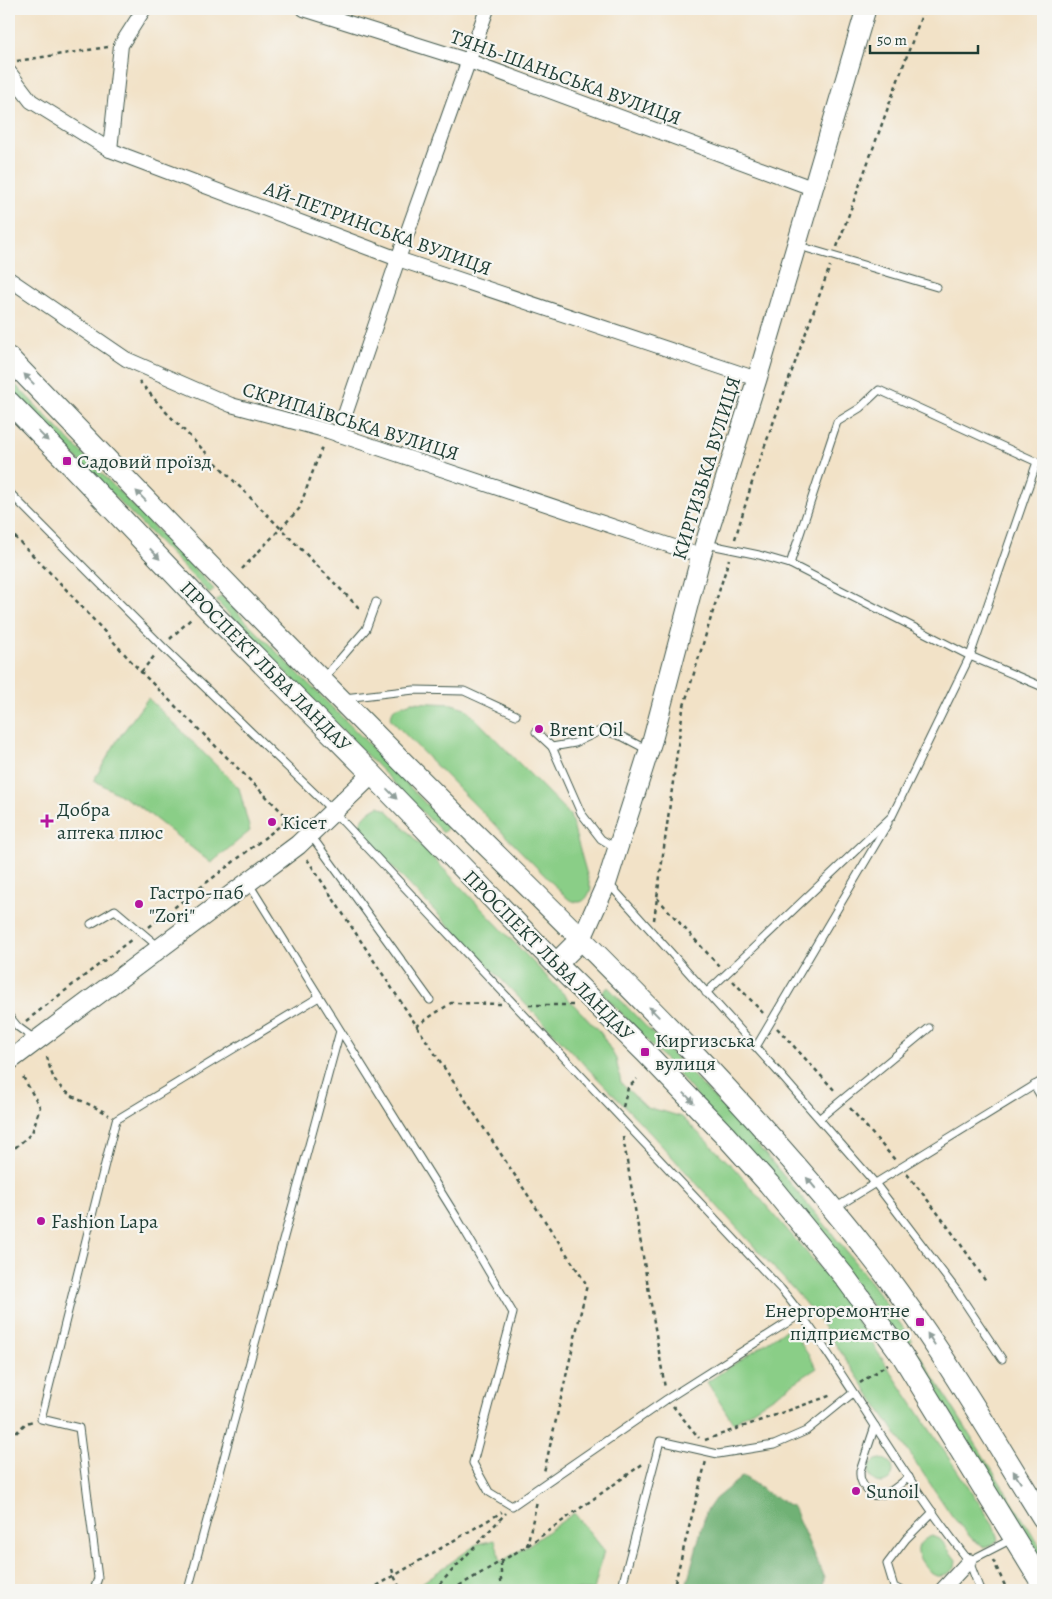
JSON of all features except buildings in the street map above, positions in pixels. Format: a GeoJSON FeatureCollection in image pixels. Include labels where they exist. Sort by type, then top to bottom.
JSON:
{"type":"FeatureCollection","features":[{"type":"Feature","properties":{"kind":"main road","name":"ПРОСПЕКТ ЛЬВА ЛАНДАУ"},"geometry":{"type":"LineString","coordinates":[[9,358],[238,596],[468,827],[582,938],[750,1112],[872,1257],[920,1322],[1043,1518]]}},
{"type":"Feature","properties":{"kind":"main road","name":"ПРОСПЕКТ ЛЬВА ЛАНДАУ"},"geometry":{"type":"LineString","coordinates":[[9,402],[204,606],[372,774],[724,1134],[769,1184],[863,1300],[902,1355],[1043,1585]]}},
{"type":"Feature","properties":{"kind":"main road"},"geometry":{"type":"LineString","coordinates":[[445,850],[468,827]]}},
{"type":"Feature","properties":{"kind":"main road"},"geometry":{"type":"LineString","coordinates":[[556,964],[582,938]]}},
{"type":"Feature","properties":{"kind":"street"},"geometry":{"type":"LineString","coordinates":[[110,150],[121,45],[144,9]]}},
{"type":"Feature","properties":{"kind":"street","name":"ТЯНЬ-ШАНЬСЬКА ВУЛИЦЯ"},"geometry":{"type":"LineString","coordinates":[[304,9],[469,61],[812,188]]}},
{"type":"Feature","properties":{"kind":"street"},"geometry":{"type":"LineString","coordinates":[[333,433],[488,9]]}},
{"type":"Feature","properties":{"kind":"street","name":"КИРГИЗЬКА ВУЛИЦЯ"},"geometry":{"type":"LineString","coordinates":[[582,938],[607,882],[653,738],[703,550],[757,379],[865,9]]}},
{"type":"Feature","properties":{"kind":"street","name":"АЙ-ПЕТРИНСЬКА ВУЛИЦЯ"},"geometry":{"type":"LineString","coordinates":[[9,72],[31,102],[110,150],[398,259],[757,379]]}},
{"type":"Feature","properties":{"kind":"street","name":"СКРИПАЇВСЬКА ВУЛИЦЯ"},"geometry":{"type":"LineString","coordinates":[[9,279],[126,359],[231,405],[333,433],[703,550]]}},
{"type":"Feature","properties":{"kind":"street"},"geometry":{"type":"LineString","coordinates":[[9,1061],[305,839],[372,774]]}},
{"type":"Feature","properties":{"kind":"street"},"geometry":{"type":"LineString","coordinates":[[942,1590],[969,1561]]}},
{"type":"Feature","properties":{"kind":"lane"},"geometry":{"type":"LineString","coordinates":[[796,245],[937,287]]}},
{"type":"Feature","properties":{"kind":"lane"},"geometry":{"type":"LineString","coordinates":[[756,1048],[892,816],[970,656],[1037,462],[879,390],[860,408],[837,422],[790,564]]}},
{"type":"Feature","properties":{"kind":"lane"},"geometry":{"type":"LineString","coordinates":[[9,492],[163,647],[333,811],[753,1258],[801,1314],[909,1477],[969,1561],[980,1590]]}},
{"type":"Feature","properties":{"kind":"lane"},"geometry":{"type":"LineString","coordinates":[[703,550],[732,549],[790,564],[970,656],[1043,687]]}},
{"type":"Feature","properties":{"kind":"lane"},"geometry":{"type":"LineString","coordinates":[[322,680],[366,628],[376,602]]}},
{"type":"Feature","properties":{"kind":"lane"},"geometry":{"type":"LineString","coordinates":[[341,698],[414,690],[464,691],[516,714]]}},
{"type":"Feature","properties":{"kind":"lane"},"geometry":{"type":"LineString","coordinates":[[552,747],[575,743],[602,730],[623,737],[642,747],[653,738]]}},
{"type":"Feature","properties":{"kind":"lane"},"geometry":{"type":"LineString","coordinates":[[536,732],[552,747],[581,813],[601,839],[618,850]]}},
{"type":"Feature","properties":{"kind":"lane"},"geometry":{"type":"LineString","coordinates":[[706,993],[892,816]]}},
{"type":"Feature","properties":{"kind":"lane"},"geometry":{"type":"LineString","coordinates":[[305,839],[430,1000]]}},
{"type":"Feature","properties":{"kind":"lane"},"geometry":{"type":"LineString","coordinates":[[607,882],[820,1118],[875,1184],[957,1291],[1002,1359]]}},
{"type":"Feature","properties":{"kind":"lane"},"geometry":{"type":"LineString","coordinates":[[248,883],[456,1216],[514,1313],[474,1463],[489,1492],[512,1506],[667,1399],[801,1314]]}},
{"type":"Feature","properties":{"kind":"lane"},"geometry":{"type":"LineString","coordinates":[[91,924],[114,910],[160,948]]}},
{"type":"Feature","properties":{"kind":"lane"},"geometry":{"type":"LineString","coordinates":[[94,1590],[98,1578],[79,1428],[41,1419],[116,1120],[319,997]]}},
{"type":"Feature","properties":{"kind":"lane"},"geometry":{"type":"LineString","coordinates":[[9,1016],[18,1027],[36,1040]]}},
{"type":"Feature","properties":{"kind":"lane"},"geometry":{"type":"LineString","coordinates":[[820,1118],[929,1028]]}},
{"type":"Feature","properties":{"kind":"lane"},"geometry":{"type":"LineString","coordinates":[[188,1590],[340,1031]]}},
{"type":"Feature","properties":{"kind":"lane"},"geometry":{"type":"LineString","coordinates":[[833,1210],[1043,1080]]}},
{"type":"Feature","properties":{"kind":"lane"},"geometry":{"type":"LineString","coordinates":[[1034,1085],[1043,1100]]}},
{"type":"Feature","properties":{"kind":"lane"},"geometry":{"type":"LineString","coordinates":[[621,1590],[660,1441],[718,1454],[774,1445],[806,1431],[852,1391]]}},
{"type":"Feature","properties":{"kind":"lane"},"geometry":{"type":"LineString","coordinates":[[875,1426],[860,1471],[862,1484],[872,1495],[880,1496],[889,1492],[909,1477]]}},
{"type":"Feature","properties":{"kind":"lane"},"geometry":{"type":"LineString","coordinates":[[900,1590],[894,1587],[887,1564],[906,1539],[933,1512]]}},
{"type":"Feature","properties":{"kind":"lane"},"geometry":{"type":"LineString","coordinates":[[969,1561],[1015,1538]]}},
{"type":"Feature","properties":{"kind":"path"},"geometry":{"type":"LineString","coordinates":[[652,932],[683,709],[754,476],[924,9]]}},
{"type":"Feature","properties":{"kind":"path"},"geometry":{"type":"LineString","coordinates":[[9,63],[121,45]]}},
{"type":"Feature","properties":{"kind":"path"},"geometry":{"type":"LineString","coordinates":[[134,375],[164,410],[370,619]]}},
{"type":"Feature","properties":{"kind":"path"},"geometry":{"type":"LineString","coordinates":[[242,569],[299,508],[333,433]]}},
{"type":"Feature","properties":{"kind":"path"},"geometry":{"type":"LineString","coordinates":[[9,531],[62,585],[141,672],[290,819],[305,839],[416,1026],[587,1285],[527,1546]]}},
{"type":"Feature","properties":{"kind":"path"},"geometry":{"type":"LineString","coordinates":[[657,898],[902,1167],[947,1224],[986,1282]]}},
{"type":"Feature","properties":{"kind":"path"},"geometry":{"type":"LineString","coordinates":[[416,1026],[451,1003],[572,1005]]}},
{"type":"Feature","properties":{"kind":"path"},"geometry":{"type":"LineString","coordinates":[[46,1057],[55,1081],[65,1090],[80,1101],[107,1113],[116,1120]]}},
{"type":"Feature","properties":{"kind":"path"},"geometry":{"type":"LineString","coordinates":[[9,1153],[32,1133],[40,1107],[22,1075]]}},
{"type":"Feature","properties":{"kind":"path"},"geometry":{"type":"LineString","coordinates":[[637,1079],[628,1088],[620,1118],[667,1399],[702,1441],[708,1452],[673,1590]]}},
{"type":"Feature","properties":{"kind":"path"},"geometry":{"type":"LineString","coordinates":[[9,1241],[11,1252],[9,1270]]}},
{"type":"Feature","properties":{"kind":"path"},"geometry":{"type":"LineString","coordinates":[[702,1441],[852,1391],[888,1364]]}},
{"type":"Feature","properties":{"kind":"path"},"geometry":{"type":"LineString","coordinates":[[9,1435],[14,1435],[26,1423],[41,1419]]}},
{"type":"Feature","properties":{"kind":"path"},"geometry":{"type":"LineString","coordinates":[[452,1590],[527,1546],[657,1453]]}},
{"type":"Feature","properties":{"kind":"path"},"geometry":{"type":"LineString","coordinates":[[370,1590],[512,1506]]}},
{"type":"Feature","properties":{"kind":"path"},"geometry":{"type":"LineString","coordinates":[[434,1590],[512,1506]]}},
{"type":"Feature","properties":{"kind":"path"},"geometry":{"type":"LineString","coordinates":[[989,1552],[1007,1590]]}},
{"type":"Feature","properties":{"kind":"path"},"geometry":{"type":"LineString","coordinates":[[500,1562],[501,1590]]}},
{"type":"Feature","properties":{"kind":"path"},"geometry":{"type":"LineString","coordinates":[[392,1569],[401,1590]]}},
{"type":"Feature","properties":{"kind":"green space"},"geometry":{"type":"Polygon","coordinates":[[[9,378],[214,589],[210,594],[9,389],[9,378]]]}},
{"type":"Feature","properties":{"kind":"green space"},"geometry":{"type":"Polygon","coordinates":[[[221,596],[358,733],[448,827],[443,833],[216,601],[221,596]]]}},
{"type":"Feature","properties":{"kind":"green space"},"geometry":{"type":"Polygon","coordinates":[[[148,698],[239,788],[250,831],[211,863],[139,806],[94,780],[118,739],[148,698]]]}},
{"type":"Feature","properties":{"kind":"green space"},"geometry":{"type":"Polygon","coordinates":[[[412,702],[452,704],[465,708],[570,815],[591,889],[585,900],[576,902],[567,898],[390,718],[394,708],[412,702]]]}},
{"type":"Feature","properties":{"kind":"green space"},"geometry":{"type":"Polygon","coordinates":[[[379,806],[387,810],[601,1033],[616,1059],[621,1083],[647,1108],[682,1117],[734,1168],[826,1275],[993,1524],[998,1540],[985,1547],[972,1539],[952,1516],[819,1320],[794,1290],[641,1123],[357,831],[365,816],[379,806]]]}},
{"type":"Feature","properties":{"kind":"green space"},"geometry":{"type":"Polygon","coordinates":[[[608,987],[744,1129],[827,1227],[868,1279],[912,1340],[905,1345],[676,1071],[602,993],[608,987]]]}},
{"type":"Feature","properties":{"kind":"green space"},"geometry":{"type":"Polygon","coordinates":[[[790,1327],[817,1368],[733,1423],[707,1382],[790,1327]]]}},
{"type":"Feature","properties":{"kind":"green space"},"geometry":{"type":"Polygon","coordinates":[[[918,1352],[1043,1551],[1043,1563],[913,1355],[918,1352]]]}},
{"type":"Feature","properties":{"kind":"green space"},"geometry":{"type":"Polygon","coordinates":[[[881,1459],[886,1460],[892,1466],[892,1476],[886,1482],[881,1483],[876,1482],[870,1476],[869,1471],[870,1466],[876,1460],[881,1459]]]}},
{"type":"Feature","properties":{"kind":"green space"},"geometry":{"type":"Polygon","coordinates":[[[743,1476],[793,1507],[824,1578],[823,1590],[685,1590],[706,1512],[715,1499],[743,1476]]]}},
{"type":"Feature","properties":{"kind":"green space"},"geometry":{"type":"Polygon","coordinates":[[[574,1513],[604,1550],[594,1590],[412,1590],[477,1544],[495,1540],[501,1562],[574,1513]]]}},
{"type":"Feature","properties":{"kind":"green space"},"geometry":{"type":"Polygon","coordinates":[[[932,1536],[941,1540],[956,1560],[955,1568],[942,1576],[933,1575],[919,1557],[919,1545],[926,1538],[932,1536]]]}},
{"type":"Feature","properties":{"kind":"place","name":"Садовий проїзд"},"geometry":{"type":"Point","coordinates":[67,461]}},
{"type":"Feature","properties":{"kind":"place","name":"Brent Oil"},"geometry":{"type":"Point","coordinates":[539,729]}},
{"type":"Feature","properties":{"kind":"place","name":"Добра аптека плюс"},"geometry":{"type":"Point","coordinates":[47,821]}},
{"type":"Feature","properties":{"kind":"place","name":"Кісет"},"geometry":{"type":"Point","coordinates":[272,822]}},
{"type":"Feature","properties":{"kind":"place","name":"Гастро-паб \"Zori\""},"geometry":{"type":"Point","coordinates":[139,904]}},
{"type":"Feature","properties":{"kind":"place","name":"Киргизська вулиця"},"geometry":{"type":"Point","coordinates":[645,1052]}},
{"type":"Feature","properties":{"kind":"place","name":"Fashion Lapa"},"geometry":{"type":"Point","coordinates":[41,1221]}},
{"type":"Feature","properties":{"kind":"place","name":"Енергоремонтне підприємство"},"geometry":{"type":"Point","coordinates":[920,1322]}},
{"type":"Feature","properties":{"kind":"place","name":"Sunoil"},"geometry":{"type":"Point","coordinates":[856,1491]}}]}
